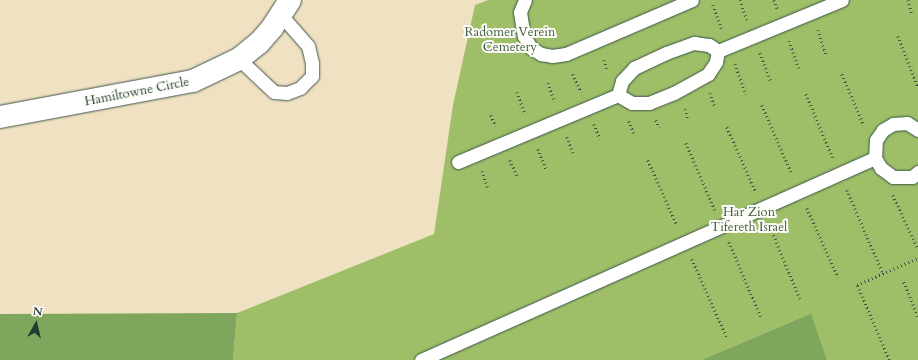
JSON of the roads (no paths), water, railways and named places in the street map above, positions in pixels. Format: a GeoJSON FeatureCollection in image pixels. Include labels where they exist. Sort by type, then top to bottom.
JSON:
{"type":"FeatureCollection","features":[{"type":"Feature","properties":{"kind":"street","name":"Hamiltowne Circle"},"geometry":{"type":"LineString","coordinates":[[0,117],[193,81],[239,59],[258,43],[286,8]]}},
{"type":"Feature","properties":{"kind":"lane"},"geometry":{"type":"LineString","coordinates":[[525,0],[520,12],[524,36],[531,48],[541,54],[552,56],[566,54],[692,0]]}},
{"type":"Feature","properties":{"kind":"lane"},"geometry":{"type":"LineString","coordinates":[[718,51],[842,0]]}},
{"type":"Feature","properties":{"kind":"lane"},"geometry":{"type":"LineString","coordinates":[[239,59],[274,92],[287,93],[300,88],[312,76],[312,63],[308,46],[286,8]]}},
{"type":"Feature","properties":{"kind":"lane"},"geometry":{"type":"LineString","coordinates":[[618,95],[622,81],[634,68],[658,56],[694,43],[709,45],[718,51]]}},
{"type":"Feature","properties":{"kind":"lane"},"geometry":{"type":"LineString","coordinates":[[618,95],[632,103],[649,103],[674,93],[708,74],[716,62],[718,51]]}},
{"type":"Feature","properties":{"kind":"lane"},"geometry":{"type":"LineString","coordinates":[[458,162],[618,95]]}},
{"type":"Feature","properties":{"kind":"lane"},"geometry":{"type":"LineString","coordinates":[[918,130],[907,123],[893,124],[883,130],[876,140],[877,160],[893,177],[912,177],[918,172]]}},
{"type":"Feature","properties":{"kind":"lane"},"geometry":{"type":"LineString","coordinates":[[421,360],[877,160]]}},
{"type":"Feature","properties":{"kind":"park label","name":"Radomer Verein Cemetery"},"geometry":{"type":"Point","coordinates":[510,40]}},
{"type":"Feature","properties":{"kind":"park label","name":"Har Zion Tifereth Israel"},"geometry":{"type":"Point","coordinates":[749,220]}}]}
